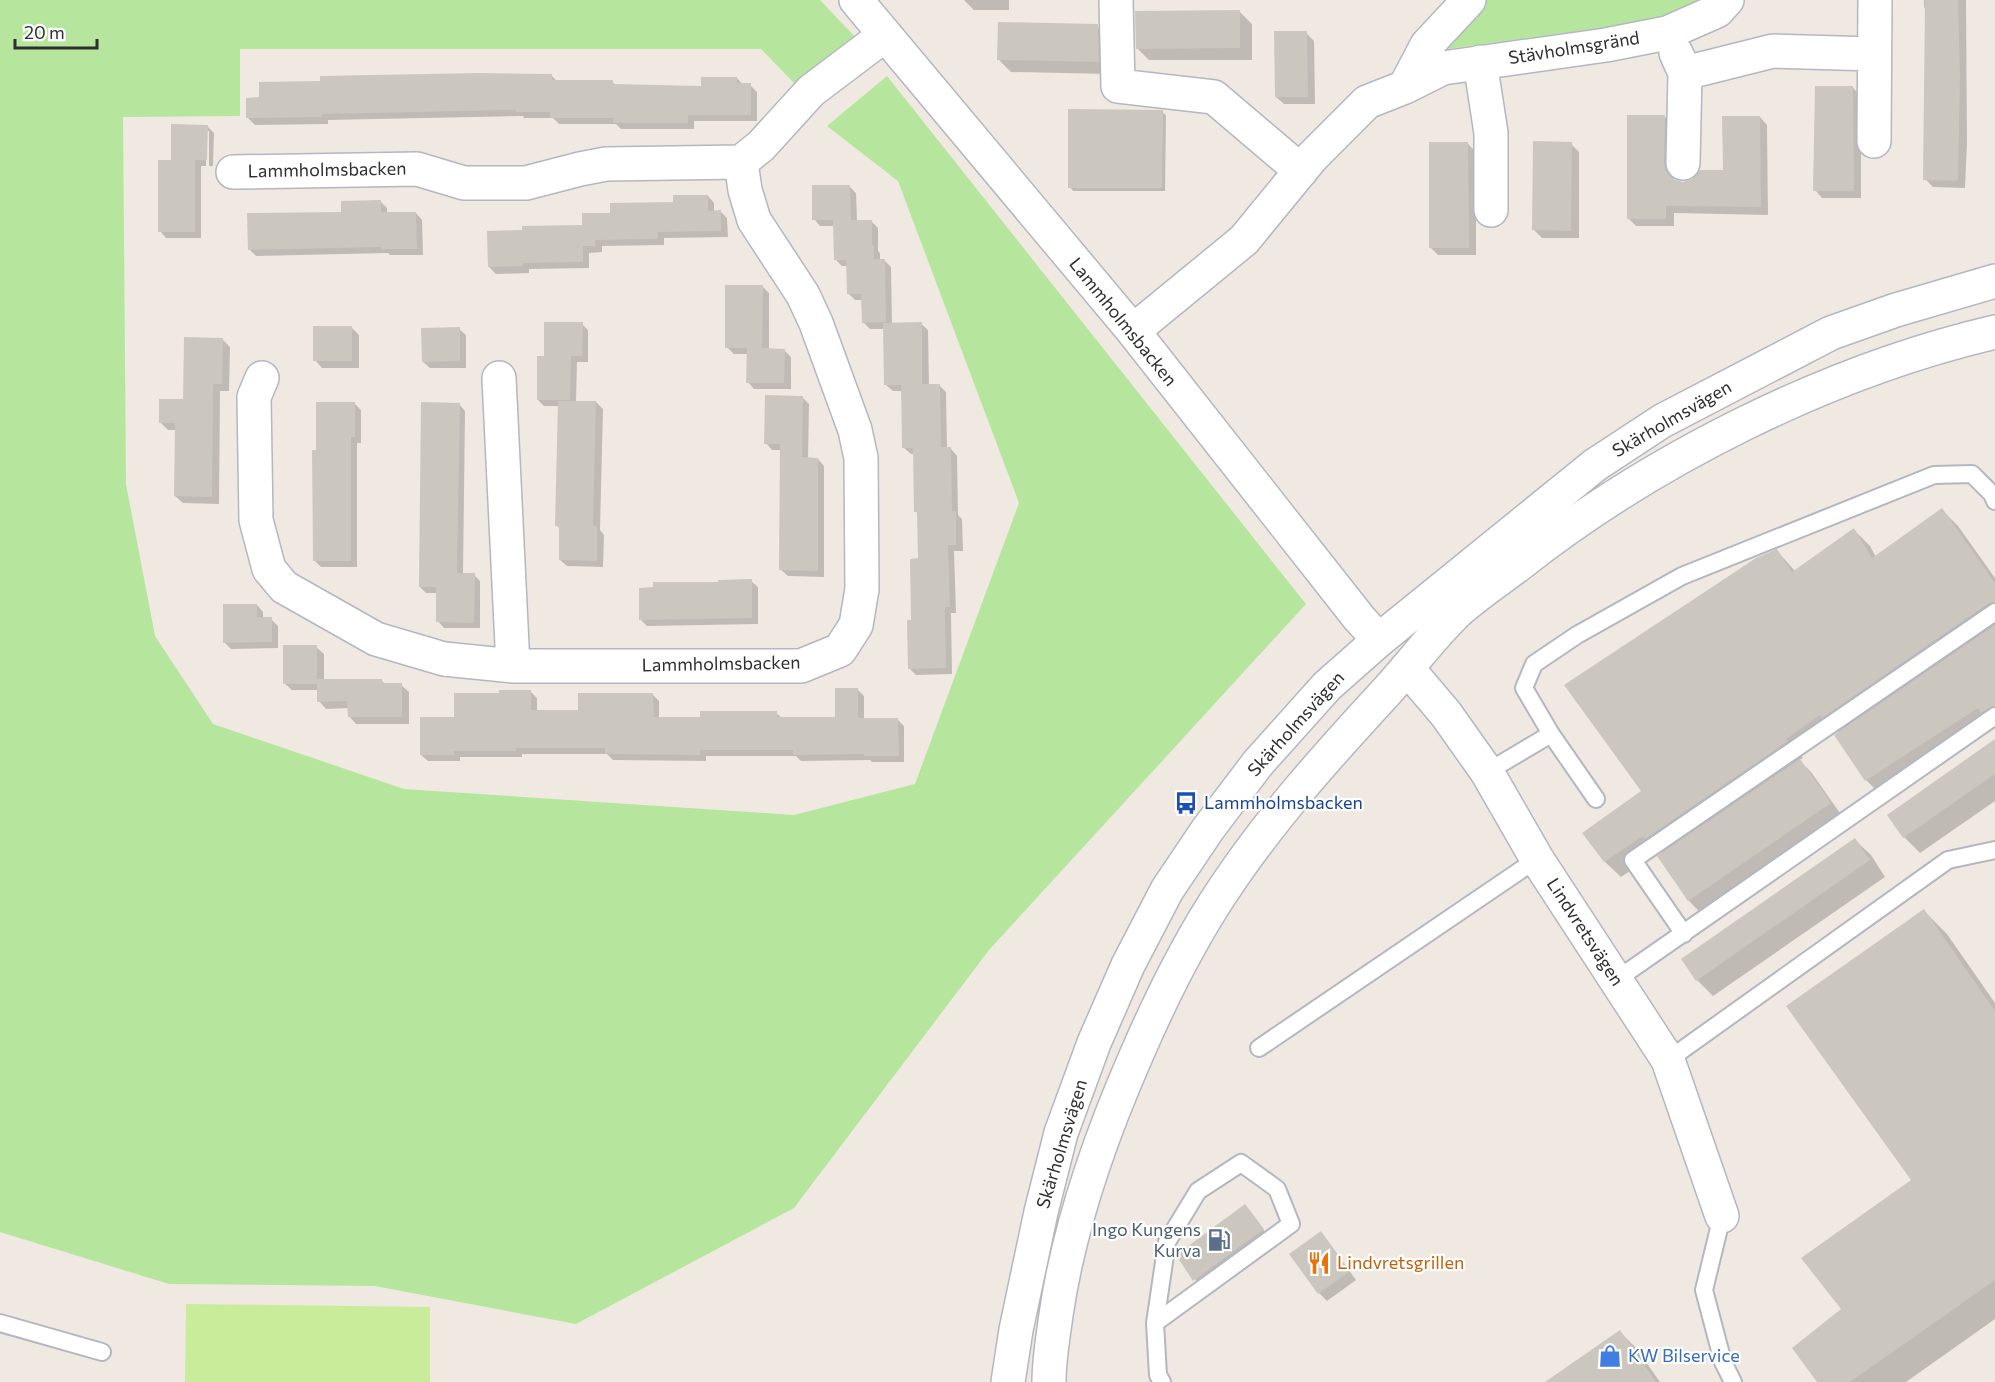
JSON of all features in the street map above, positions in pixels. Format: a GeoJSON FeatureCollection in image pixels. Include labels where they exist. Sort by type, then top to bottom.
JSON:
{"type":"FeatureCollection","features":[{"type":"Feature","properties":{"kind":"street","name":"Lammholmsbacken"},"geometry":{"type":"LineString","coordinates":[[856,0],[1133,331],[1359,618],[1407,668]]}},
{"type":"Feature","properties":{"kind":"street"},"geometry":{"type":"LineString","coordinates":[[1116,0],[1118,86],[1214,97],[1301,171]]}},
{"type":"Feature","properties":{"kind":"street"},"geometry":{"type":"LineString","coordinates":[[1405,87],[1427,45],[1468,0]]}},
{"type":"Feature","properties":{"kind":"street","name":"Stävholmsgränd"},"geometry":{"type":"LineString","coordinates":[[1133,331],[1244,240],[1312,157],[1367,102],[1405,87],[1443,68],[1606,45],[1667,33],[1717,11],[1727,0]]}},
{"type":"Feature","properties":{"kind":"street"},"geometry":{"type":"LineString","coordinates":[[1874,141],[1875,0]]}},
{"type":"Feature","properties":{"kind":"street"},"geometry":{"type":"LineString","coordinates":[[1667,33],[1684,73],[1683,163]]}},
{"type":"Feature","properties":{"kind":"street"},"geometry":{"type":"LineString","coordinates":[[741,162],[761,146],[811,91],[885,35]]}},
{"type":"Feature","properties":{"kind":"street"},"geometry":{"type":"LineString","coordinates":[[1684,73],[1773,51],[1874,54]]}},
{"type":"Feature","properties":{"kind":"street"},"geometry":{"type":"LineString","coordinates":[[1480,62],[1491,133],[1491,210]]}},
{"type":"Feature","properties":{"kind":"street","name":"Lammholmsbacken"},"geometry":{"type":"LineString","coordinates":[[233,172],[417,169],[464,183],[526,183],[606,164],[741,162],[744,190],[754,220],[816,323],[855,430],[861,458],[862,578],[856,625],[840,650],[801,666],[513,666],[444,659],[376,639],[284,587],[269,569],[256,520],[254,397],[262,378]]}},
{"type":"Feature","properties":{"kind":"street","name":"Skärholmsvägen"},"geometry":{"type":"LineString","coordinates":[[1008,1382],[1016,1330],[1041,1212],[1061,1133],[1128,965],[1167,890],[1208,829],[1251,773],[1327,686],[1379,640],[1440,593],[1595,465],[1662,421],[1831,333],[1896,310],[1995,281]]}},
{"type":"Feature","properties":{"kind":"street","name":"Skärholmsvägen"},"geometry":{"type":"LineString","coordinates":[[1049,1382],[1049,1365],[1059,1294],[1071,1236],[1095,1161],[1111,1116],[1151,1021],[1188,948],[1224,889],[1274,821],[1328,756],[1457,612],[1557,534],[1628,487],[1780,407],[1887,364],[1995,332]]}},
{"type":"Feature","properties":{"kind":"street"},"geometry":{"type":"LineString","coordinates":[[499,378],[513,666]]}},
{"type":"Feature","properties":{"kind":"street","name":"Lindvretsvägen"},"geometry":{"type":"LineString","coordinates":[[1407,668],[1446,714],[1486,772],[1537,859],[1668,1060],[1722,1216]]}},
{"type":"Feature","properties":{"kind":"lane"},"geometry":{"type":"LineString","coordinates":[[1596,799],[1551,734],[1524,688],[1534,664],[1577,635],[1682,576],[1934,475],[1972,474],[1992,494],[1995,501]]}},
{"type":"Feature","properties":{"kind":"lane"},"geometry":{"type":"LineString","coordinates":[[1684,934],[1633,860],[1995,612]]}},
{"type":"Feature","properties":{"kind":"lane"},"geometry":{"type":"LineString","coordinates":[[1616,980],[1995,716]]}},
{"type":"Feature","properties":{"kind":"lane"},"geometry":{"type":"LineString","coordinates":[[1486,772],[1551,734]]}},
{"type":"Feature","properties":{"kind":"lane"},"geometry":{"type":"LineString","coordinates":[[1668,1060],[1948,860],[1995,850]]}},
{"type":"Feature","properties":{"kind":"lane"},"geometry":{"type":"LineString","coordinates":[[1259,1048],[1537,859]]}},
{"type":"Feature","properties":{"kind":"lane"},"geometry":{"type":"LineString","coordinates":[[1155,1323],[1291,1224],[1277,1189],[1241,1164],[1198,1191],[1167,1242],[1155,1323],[1158,1375],[1162,1382]]}},
{"type":"Feature","properties":{"kind":"lane"},"geometry":{"type":"LineString","coordinates":[[1722,1216],[1704,1290],[1723,1362],[1733,1382]]}},
{"type":"Feature","properties":{"kind":"lane"},"geometry":{"type":"LineString","coordinates":[[0,1323],[102,1352]]}},
{"type":"Feature","properties":{"kind":"green space"},"geometry":{"type":"Polygon","coordinates":[[[0,0],[820,0],[858,40],[795,84],[761,49],[240,49],[240,116],[123,117],[126,484],[155,636],[213,724],[404,789],[794,815],[915,784],[1019,503],[898,181],[827,126],[887,76],[1306,604],[989,950],[794,1208],[576,1324],[375,1286],[169,1284],[0,1232],[0,0]]]}},
{"type":"Feature","properties":{"kind":"green space"},"geometry":{"type":"Polygon","coordinates":[[[1478,0],[1707,0],[1668,19],[1432,51],[1478,0]]]}},
{"type":"Feature","properties":{"kind":"green space"},"geometry":{"type":"Polygon","coordinates":[[[186,1304],[430,1307],[430,1382],[185,1382],[186,1304]]]}},
{"type":"Feature","properties":{"kind":"building"},"geometry":{"type":"Polygon","coordinates":[[[1925,0],[1958,0],[1960,74],[1958,181],[1923,180],[1925,0]]]}},
{"type":"Feature","properties":{"kind":"building"},"geometry":{"type":"Polygon","coordinates":[[[1240,10],[1240,48],[1136,49],[1135,11],[1240,10]]]}},
{"type":"Feature","properties":{"kind":"building"},"geometry":{"type":"Polygon","coordinates":[[[998,22],[1098,24],[1099,62],[997,60],[998,22]]]}},
{"type":"Feature","properties":{"kind":"building"},"geometry":{"type":"Polygon","coordinates":[[[1274,31],[1307,31],[1308,97],[1275,97],[1274,31]]]}},
{"type":"Feature","properties":{"kind":"building"},"geometry":{"type":"Polygon","coordinates":[[[552,74],[552,80],[613,80],[613,84],[701,86],[701,77],[737,77],[737,83],[751,83],[751,115],[688,115],[688,123],[613,123],[613,118],[550,118],[550,112],[516,112],[516,110],[246,118],[246,98],[259,97],[259,82],[320,81],[320,76],[552,74]]]}},
{"type":"Feature","properties":{"kind":"building"},"geometry":{"type":"Polygon","coordinates":[[[1815,86],[1853,86],[1854,191],[1813,191],[1815,86]]]}},
{"type":"Feature","properties":{"kind":"building"},"geometry":{"type":"Polygon","coordinates":[[[1068,109],[1163,110],[1162,188],[1068,188],[1068,109]]]}},
{"type":"Feature","properties":{"kind":"building"},"geometry":{"type":"Polygon","coordinates":[[[1627,115],[1665,115],[1664,163],[1666,171],[1673,179],[1683,182],[1692,179],[1700,170],[1723,170],[1722,116],[1760,116],[1761,207],[1666,206],[1666,219],[1627,219],[1627,115]]]}},
{"type":"Feature","properties":{"kind":"building"},"geometry":{"type":"Polygon","coordinates":[[[171,124],[208,125],[207,160],[195,160],[195,232],[158,232],[158,160],[171,160],[171,124]]]}},
{"type":"Feature","properties":{"kind":"building"},"geometry":{"type":"Polygon","coordinates":[[[1533,141],[1572,142],[1571,231],[1532,230],[1533,141]]]}},
{"type":"Feature","properties":{"kind":"building"},"geometry":{"type":"Polygon","coordinates":[[[1429,142],[1468,142],[1469,248],[1429,248],[1429,142]]]}},
{"type":"Feature","properties":{"kind":"building"},"geometry":{"type":"Polygon","coordinates":[[[812,185],[850,185],[851,220],[872,220],[874,259],[885,259],[886,322],[862,323],[861,294],[847,294],[846,260],[834,260],[833,220],[812,220],[812,185]]]}},
{"type":"Feature","properties":{"kind":"building"},"geometry":{"type":"Polygon","coordinates":[[[673,195],[708,195],[708,211],[721,210],[721,231],[658,232],[658,239],[595,240],[596,246],[583,246],[583,262],[523,263],[523,266],[488,267],[487,231],[522,230],[522,226],[582,225],[582,213],[610,213],[610,203],[673,202],[673,195]]]}},
{"type":"Feature","properties":{"kind":"building"},"geometry":{"type":"Polygon","coordinates":[[[381,200],[381,212],[416,212],[417,249],[381,249],[381,247],[248,250],[247,213],[341,212],[341,201],[381,200]]]}},
{"type":"Feature","properties":{"kind":"building"},"geometry":{"type":"Polygon","coordinates":[[[725,285],[763,285],[762,348],[785,349],[784,383],[746,383],[747,348],[725,348],[725,285]]]}},
{"type":"Feature","properties":{"kind":"building"},"geometry":{"type":"Polygon","coordinates":[[[544,322],[583,322],[582,356],[571,356],[570,400],[537,400],[537,356],[544,356],[544,322]]]}},
{"type":"Feature","properties":{"kind":"building"},"geometry":{"type":"Polygon","coordinates":[[[922,322],[922,384],[940,384],[941,447],[951,447],[952,511],[956,511],[956,545],[948,545],[950,607],[945,607],[946,668],[908,669],[907,620],[911,620],[910,559],[918,558],[917,512],[914,512],[913,448],[902,448],[901,385],[884,385],[883,323],[922,322]]]}},
{"type":"Feature","properties":{"kind":"building"},"geometry":{"type":"Polygon","coordinates":[[[313,326],[352,326],[352,361],[313,361],[313,326]]]}},
{"type":"Feature","properties":{"kind":"building"},"geometry":{"type":"Polygon","coordinates":[[[460,327],[460,361],[422,362],[421,328],[460,327]]]}},
{"type":"Feature","properties":{"kind":"building"},"geometry":{"type":"Polygon","coordinates":[[[184,337],[223,338],[222,384],[213,384],[212,497],[174,496],[175,423],[159,423],[159,399],[183,399],[184,337]]]}},
{"type":"Feature","properties":{"kind":"building"},"geometry":{"type":"Polygon","coordinates":[[[765,395],[803,396],[802,457],[818,458],[818,571],[779,570],[780,444],[764,444],[765,395]]]}},
{"type":"Feature","properties":{"kind":"building"},"geometry":{"type":"Polygon","coordinates":[[[558,401],[596,401],[593,526],[597,526],[597,561],[559,560],[559,526],[555,526],[558,401]]]}},
{"type":"Feature","properties":{"kind":"building"},"geometry":{"type":"Polygon","coordinates":[[[316,402],[355,402],[355,437],[351,437],[351,561],[313,561],[312,450],[316,450],[316,402]]]}},
{"type":"Feature","properties":{"kind":"building"},"geometry":{"type":"Polygon","coordinates":[[[421,402],[460,403],[457,573],[475,573],[474,623],[436,622],[436,587],[419,587],[421,402]]]}},
{"type":"Feature","properties":{"kind":"building"},"geometry":{"type":"Polygon","coordinates":[[[1942,508],[1995,583],[1995,602],[1989,603],[1822,718],[1820,715],[1786,739],[1788,741],[1645,839],[1643,836],[1604,862],[1582,833],[1641,791],[1564,685],[1756,558],[1777,549],[1792,572],[1854,528],[1872,558],[1942,508]]]}},
{"type":"Feature","properties":{"kind":"building"},"geometry":{"type":"Polygon","coordinates":[[[752,579],[752,618],[639,620],[639,588],[653,587],[653,582],[718,582],[718,580],[752,579]]]}},
{"type":"Feature","properties":{"kind":"building"},"geometry":{"type":"Polygon","coordinates":[[[223,604],[257,604],[257,617],[272,617],[272,642],[223,643],[223,604]]]}},
{"type":"Feature","properties":{"kind":"building"},"geometry":{"type":"Polygon","coordinates":[[[1995,625],[1995,706],[1981,713],[1978,708],[1865,781],[1834,735],[1995,625]]]}},
{"type":"Feature","properties":{"kind":"building"},"geometry":{"type":"Polygon","coordinates":[[[283,645],[317,645],[317,679],[382,679],[382,683],[402,683],[402,717],[348,717],[347,701],[317,702],[317,684],[283,684],[283,645]]]}},
{"type":"Feature","properties":{"kind":"building"},"geometry":{"type":"Polygon","coordinates":[[[835,688],[858,688],[858,718],[898,718],[899,756],[793,755],[793,750],[700,750],[700,755],[605,754],[605,748],[516,748],[516,751],[454,751],[454,755],[420,755],[420,717],[454,717],[454,693],[531,690],[531,710],[578,710],[578,693],[653,693],[654,717],[700,717],[700,711],[777,711],[777,717],[835,717],[835,688]]]}},
{"type":"Feature","properties":{"kind":"building"},"geometry":{"type":"Polygon","coordinates":[[[1995,739],[1995,774],[1903,838],[1887,815],[1995,739]]]}},
{"type":"Feature","properties":{"kind":"building"},"geometry":{"type":"Polygon","coordinates":[[[1800,759],[1831,803],[1688,901],[1657,856],[1800,759]]]}},
{"type":"Feature","properties":{"kind":"building"},"geometry":{"type":"Polygon","coordinates":[[[1855,838],[1870,860],[1696,981],[1681,959],[1855,838]]]}},
{"type":"Feature","properties":{"kind":"building"},"geometry":{"type":"Polygon","coordinates":[[[1924,909],[1995,1011],[1995,1280],[1850,1382],[1817,1382],[1792,1348],[1841,1309],[1801,1258],[1911,1180],[1786,1006],[1924,909]]]}},
{"type":"Feature","properties":{"kind":"building"},"geometry":{"type":"Polygon","coordinates":[[[1245,1204],[1264,1229],[1193,1281],[1176,1255],[1245,1204]]]}},
{"type":"Feature","properties":{"kind":"building","name":"Lindvretsgrillen"},"geometry":{"type":"Polygon","coordinates":[[[1321,1231],[1349,1272],[1318,1294],[1289,1254],[1321,1231]]]}},
{"type":"Feature","properties":{"kind":"building","name":"KW Bilservice"},"geometry":{"type":"Polygon","coordinates":[[[1620,1330],[1656,1382],[1545,1382],[1620,1330]]]}},
{"type":"Feature","properties":{"kind":"place","name":"Lammholmsbacken"},"geometry":{"type":"Point","coordinates":[1186,803]}},
{"type":"Feature","properties":{"kind":"place","name":"Ingo Kungens Kurva"},"geometry":{"type":"Point","coordinates":[1219,1240]}},
{"type":"Feature","properties":{"kind":"place","name":"Lindvretsgrillen"},"geometry":{"type":"Point","coordinates":[1319,1263]}},
{"type":"Feature","properties":{"kind":"place","name":"KW Bilservice"},"geometry":{"type":"Point","coordinates":[1610,1356]}}]}
